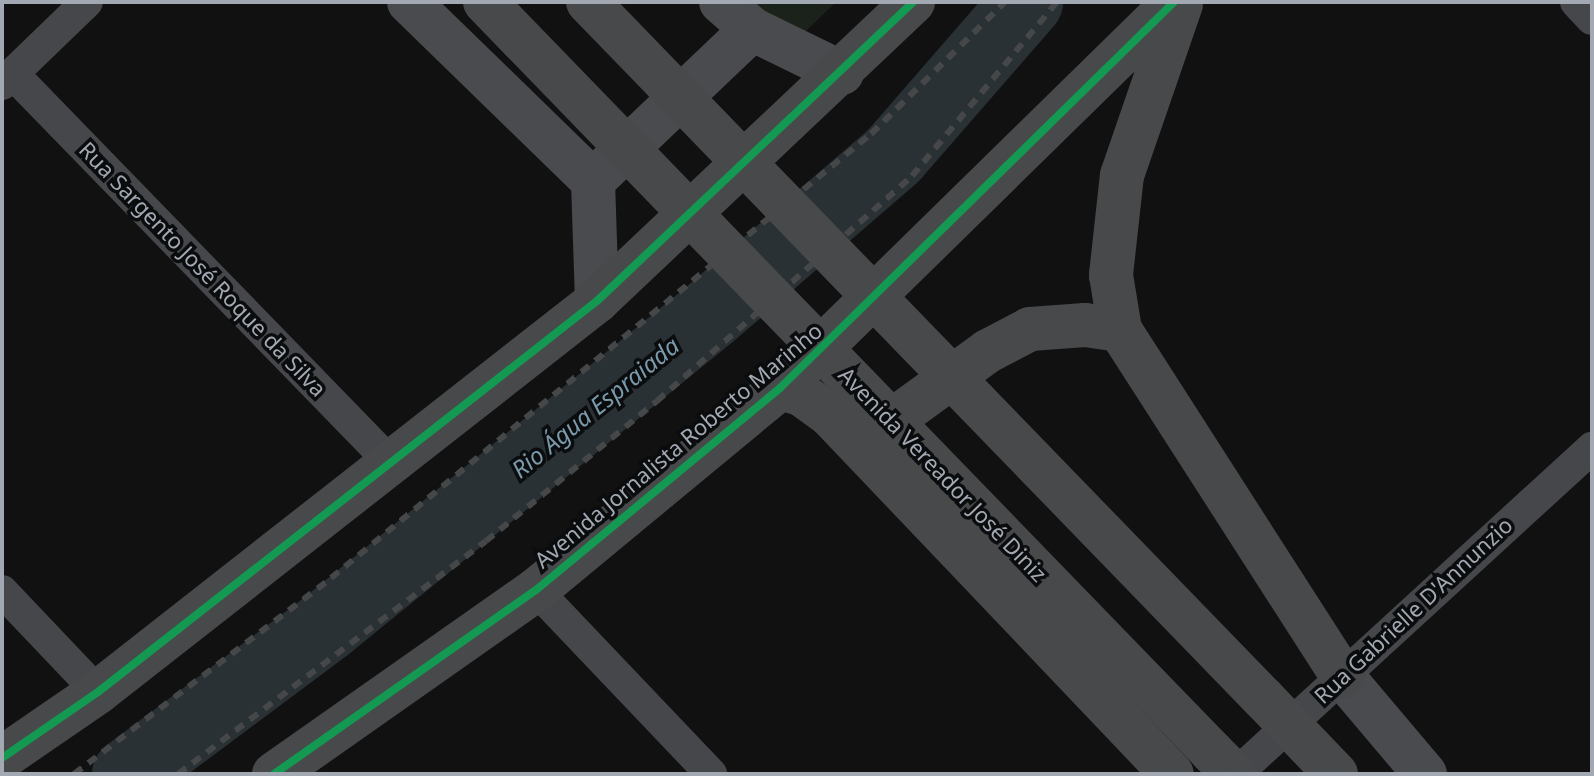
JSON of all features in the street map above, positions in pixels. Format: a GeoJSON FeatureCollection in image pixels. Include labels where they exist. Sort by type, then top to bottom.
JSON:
{"type":"FeatureCollection","features":[{"type":"Feature","properties":{"kind":"main road","name":"Avenida Vereador José Diniz"},"geometry":{"type":"LineString","coordinates":[[485,2],[1227,767]]}},
{"type":"Feature","properties":{"kind":"main road"},"geometry":{"type":"LineString","coordinates":[[588,2],[1336,774]]}},
{"type":"Feature","properties":{"kind":"main road"},"geometry":{"type":"LineString","coordinates":[[2,758],[98,692],[393,465],[597,301],[842,73],[913,2]]}},
{"type":"Feature","properties":{"kind":"main road","name":"Avenida Jornalista Roberto Marinho"},"geometry":{"type":"LineString","coordinates":[[274,774],[536,590],[780,388],[1174,2]]}},
{"type":"Feature","properties":{"kind":"main road"},"geometry":{"type":"LineString","coordinates":[[1182,2],[1122,175],[1111,275],[1120,330],[1343,677]]}},
{"type":"Feature","properties":{"kind":"main road"},"geometry":{"type":"LineString","coordinates":[[878,465],[876,446],[885,426],[988,351],[1030,329],[1085,325],[1120,330]]}},
{"type":"Feature","properties":{"kind":"main road"},"geometry":{"type":"LineString","coordinates":[[780,388],[801,394],[829,414],[1172,774]]}},
{"type":"Feature","properties":{"kind":"street"},"geometry":{"type":"LineString","coordinates":[[7,79],[87,2]]}},
{"type":"Feature","properties":{"kind":"street"},"geometry":{"type":"LineString","coordinates":[[409,2],[593,181]]}},
{"type":"Feature","properties":{"kind":"street"},"geometry":{"type":"LineString","coordinates":[[1576,2],[1592,19]]}},
{"type":"Feature","properties":{"kind":"street"},"geometry":{"type":"LineString","coordinates":[[597,301],[593,181],[737,16],[842,73]]}},
{"type":"Feature","properties":{"kind":"street","name":"Rua Sargento José Roque da Silva"},"geometry":{"type":"LineString","coordinates":[[7,79],[393,465]]}},
{"type":"Feature","properties":{"kind":"street","name":"Rua Gabrielle D'Annunzio"},"geometry":{"type":"LineString","coordinates":[[1227,767],[1277,712],[1343,677],[1592,448]]}},
{"type":"Feature","properties":{"kind":"street"},"geometry":{"type":"LineString","coordinates":[[536,590],[711,774]]}},
{"type":"Feature","properties":{"kind":"street"},"geometry":{"type":"LineString","coordinates":[[2,591],[98,692]]}},
{"type":"Feature","properties":{"kind":"street"},"geometry":{"type":"LineString","coordinates":[[1343,677],[1425,774]]}},
{"type":"Feature","properties":{"kind":"shaded area"},"geometry":{"type":"Polygon","coordinates":[[[732,2],[836,2],[802,35],[732,2]]]}},
{"type":"Feature","properties":{"kind":"waterway","name":"Rio Água Espraiada"},"geometry":{"type":"LineString","coordinates":[[128,774],[325,627],[710,314],[894,155],[1027,2]]}},
{"type":"Feature","properties":{"kind":"railway"},"geometry":{"type":"LineString","coordinates":[[74,774],[331,578],[871,134],[1005,2]]}},
{"type":"Feature","properties":{"kind":"railway"},"geometry":{"type":"LineString","coordinates":[[178,774],[486,541],[657,401],[912,176],[1057,2]]}},
{"type":"Feature","properties":{"kind":"cycle path"},"geometry":{"type":"LineString","coordinates":[[2,758],[98,692],[597,301],[913,2]]}},
{"type":"Feature","properties":{"kind":"cycle path"},"geometry":{"type":"LineString","coordinates":[[274,774],[536,590],[780,388],[1174,2]]}}]}
